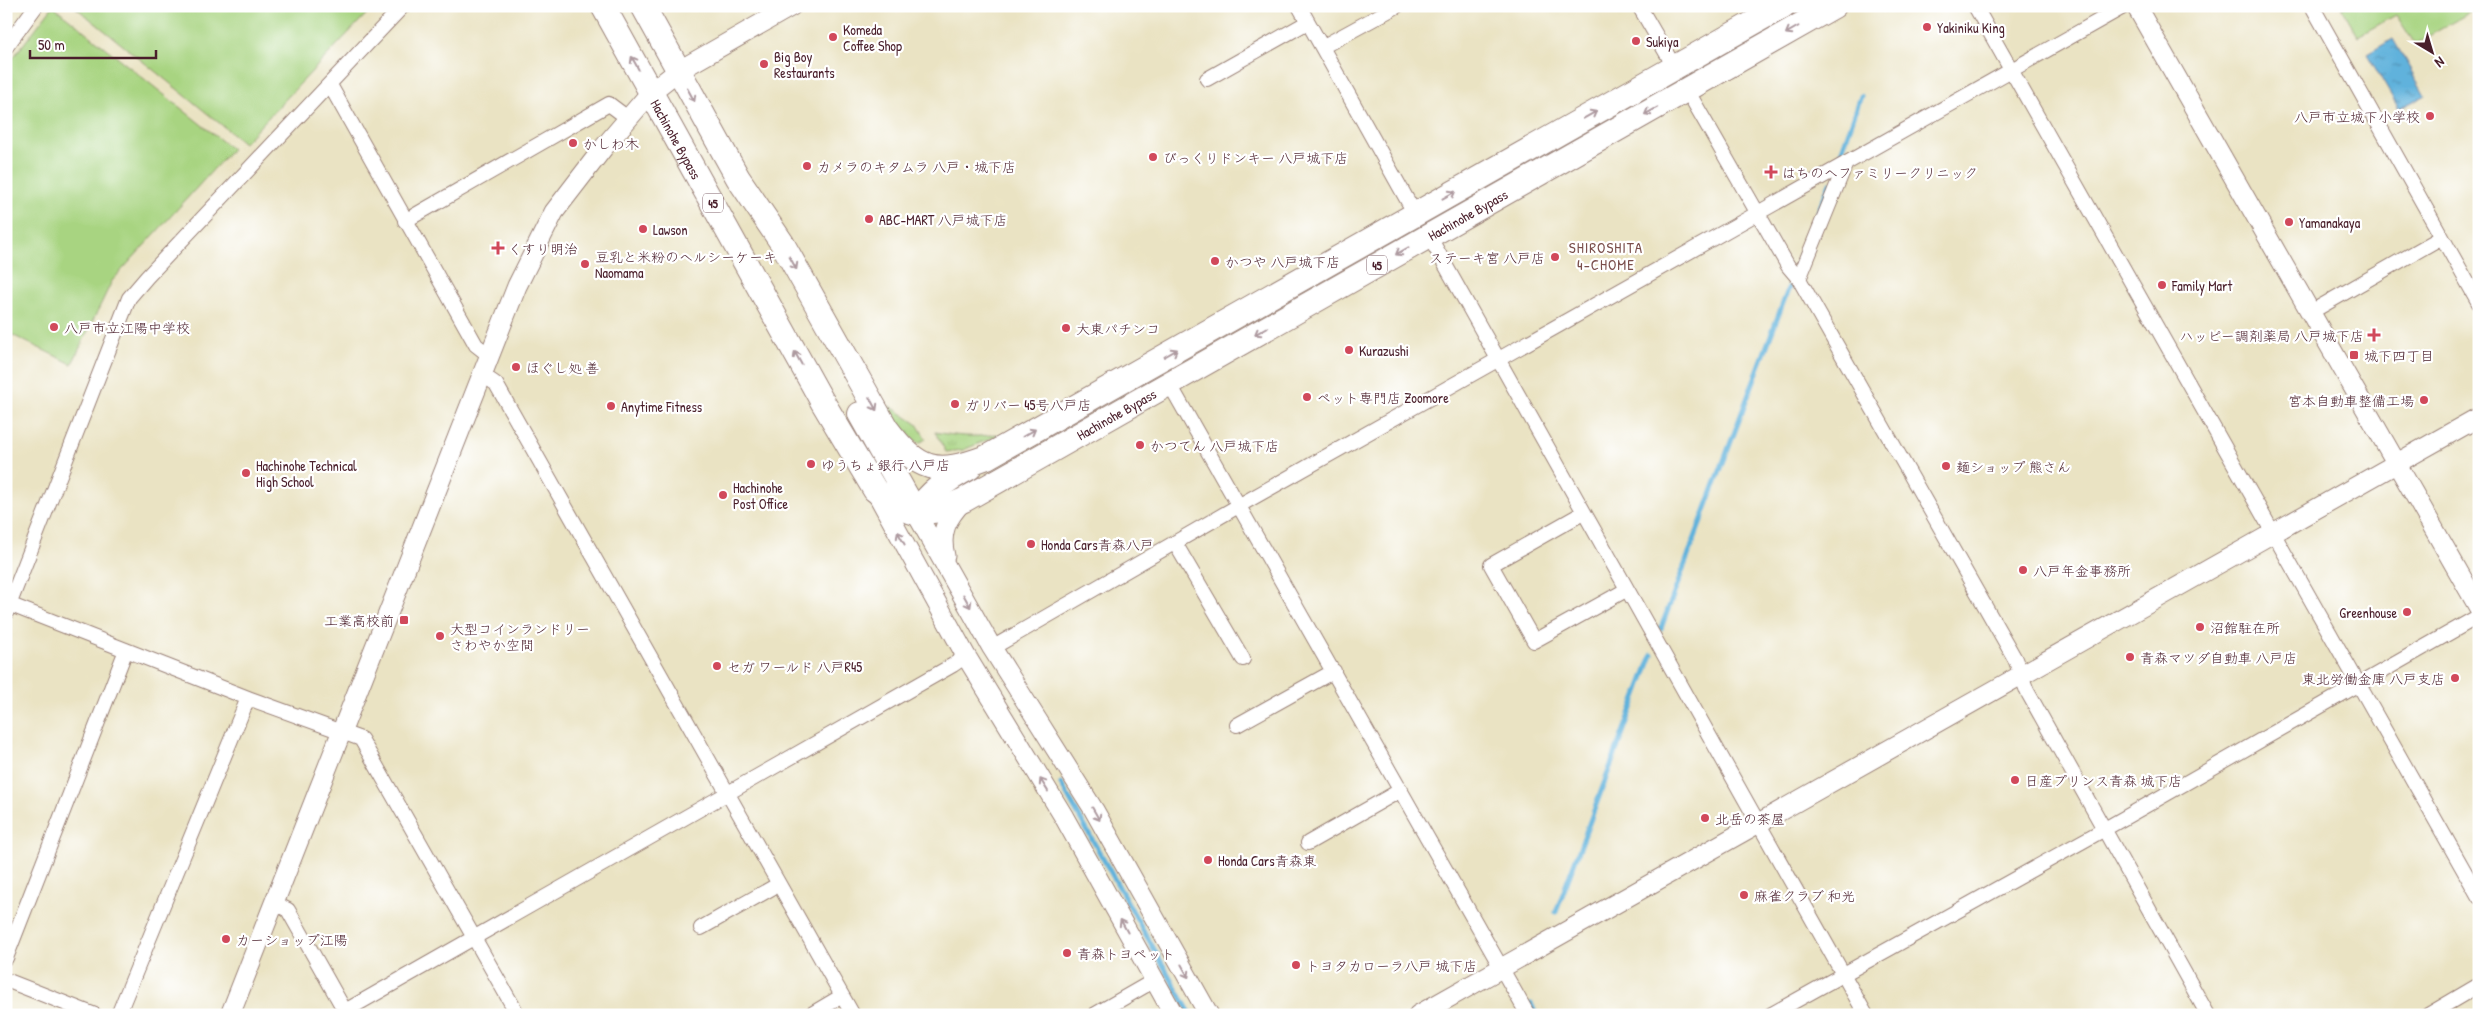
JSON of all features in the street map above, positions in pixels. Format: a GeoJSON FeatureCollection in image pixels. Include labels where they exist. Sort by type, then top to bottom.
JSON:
{"type":"FeatureCollection","features":[{"type":"Feature","properties":{"kind":"highway","name":"Hachinohe Bypass"},"geometry":{"type":"LineString","coordinates":[[603,6],[822,401],[875,490],[899,508],[916,513],[940,510],[964,500],[1834,6]]}},
{"type":"Feature","properties":{"kind":"highway","name":"Hachinohe Bypass"},"geometry":{"type":"LineString","coordinates":[[643,6],[738,178],[782,243],[886,428],[908,456],[919,462],[940,468],[962,466],[987,457],[1783,6]]}},
{"type":"Feature","properties":{"kind":"highway","name":"45"},"geometry":{"type":"LineString","coordinates":[[738,178],[767,251],[916,513]]}},
{"type":"Feature","properties":{"kind":"highway"},"geometry":{"type":"LineString","coordinates":[[916,513],[926,497],[944,482],[987,457]]}},
{"type":"Feature","properties":{"kind":"street"},"geometry":{"type":"LineString","coordinates":[[6,47],[36,6]]}},
{"type":"Feature","properties":{"kind":"street"},"geometry":{"type":"LineString","coordinates":[[403,6],[147,276],[129,298],[7,607],[361,739],[518,1015]]}},
{"type":"Feature","properties":{"kind":"street"},"geometry":{"type":"LineString","coordinates":[[230,1015],[517,286],[554,212],[604,147],[651,92],[678,71],[792,6]]}},
{"type":"Feature","properties":{"kind":"street"},"geometry":{"type":"LineString","coordinates":[[1299,6],[1416,214]]}},
{"type":"Feature","properties":{"kind":"street"},"geometry":{"type":"LineString","coordinates":[[1322,47],[1397,6]]}},
{"type":"Feature","properties":{"kind":"street"},"geometry":{"type":"LineString","coordinates":[[1639,6],[1675,68]]}},
{"type":"Feature","properties":{"kind":"street"},"geometry":{"type":"LineString","coordinates":[[1975,6],[2479,896]]}},
{"type":"Feature","properties":{"kind":"street"},"geometry":{"type":"LineString","coordinates":[[992,648],[1240,505],[2125,6]]}},
{"type":"Feature","properties":{"kind":"street"},"geometry":{"type":"LineString","coordinates":[[2136,6],[2479,608]]}},
{"type":"Feature","properties":{"kind":"street"},"geometry":{"type":"LineString","coordinates":[[2312,6],[2479,303]]}},
{"type":"Feature","properties":{"kind":"street"},"geometry":{"type":"LineString","coordinates":[[1208,79],[1308,22]]}},
{"type":"Feature","properties":{"kind":"street"},"geometry":{"type":"LineString","coordinates":[[330,85],[476,345],[490,356]]}},
{"type":"Feature","properties":{"kind":"street"},"geometry":{"type":"LineString","coordinates":[[1688,90],[1757,214],[1788,266],[1800,278],[2006,642],[2027,691],[2208,1015]]}},
{"type":"Feature","properties":{"kind":"street"},"geometry":{"type":"LineString","coordinates":[[406,221],[609,104],[629,119]]}},
{"type":"Feature","properties":{"kind":"street"},"geometry":{"type":"LineString","coordinates":[[1800,278],[1846,163]]}},
{"type":"Feature","properties":{"kind":"street"},"geometry":{"type":"LineString","coordinates":[[1428,236],[1866,1015]]}},
{"type":"Feature","properties":{"kind":"street"},"geometry":{"type":"LineString","coordinates":[[2311,312],[2442,237]]}},
{"type":"Feature","properties":{"kind":"street"},"geometry":{"type":"LineString","coordinates":[[483,375],[496,384],[555,485],[853,1015]]}},
{"type":"Feature","properties":{"kind":"street"},"geometry":{"type":"LineString","coordinates":[[1169,383],[1402,790],[1528,1015]]}},
{"type":"Feature","properties":{"kind":"street"},"geometry":{"type":"LineString","coordinates":[[1418,1015],[2479,417]]}},
{"type":"Feature","properties":{"kind":"street"},"geometry":{"type":"LineString","coordinates":[[875,490],[966,656],[1064,817],[1174,1015]]}},
{"type":"Feature","properties":{"kind":"street"},"geometry":{"type":"LineString","coordinates":[[948,567],[942,544],[943,529],[951,513],[964,500]]}},
{"type":"Feature","properties":{"kind":"street"},"geometry":{"type":"LineString","coordinates":[[916,513],[992,648],[1094,810],[1209,1015]]}},
{"type":"Feature","properties":{"kind":"street"},"geometry":{"type":"LineString","coordinates":[[916,513],[916,529],[919,543],[971,640],[991,699]]}},
{"type":"Feature","properties":{"kind":"street"},"geometry":{"type":"LineString","coordinates":[[1583,513],[1491,565],[1534,641],[1626,590]]}},
{"type":"Feature","properties":{"kind":"street"},"geometry":{"type":"LineString","coordinates":[[1175,543],[1243,659]]}},
{"type":"Feature","properties":{"kind":"street"},"geometry":{"type":"LineString","coordinates":[[1770,1015],[2103,830],[2479,616]]}},
{"type":"Feature","properties":{"kind":"street"},"geometry":{"type":"LineString","coordinates":[[6,958],[126,650]]}},
{"type":"Feature","properties":{"kind":"street"},"geometry":{"type":"LineString","coordinates":[[274,903],[288,910],[344,1013],[473,937],[728,794],[966,656]]}},
{"type":"Feature","properties":{"kind":"street"},"geometry":{"type":"LineString","coordinates":[[1237,724],[1334,671]]}},
{"type":"Feature","properties":{"kind":"street"},"geometry":{"type":"LineString","coordinates":[[118,1015],[248,698]]}},
{"type":"Feature","properties":{"kind":"street"},"geometry":{"type":"LineString","coordinates":[[1308,843],[1402,790]]}},
{"type":"Feature","properties":{"kind":"street"},"geometry":{"type":"LineString","coordinates":[[701,928],[779,884]]}},
{"type":"Feature","properties":{"kind":"street"},"geometry":{"type":"LineString","coordinates":[[6,980],[95,1015]]}},
{"type":"Feature","properties":{"kind":"street"},"geometry":{"type":"LineString","coordinates":[[1094,1015],[1154,980]]}},
{"type":"Feature","properties":{"kind":"street"},"geometry":{"type":"LineString","coordinates":[[2428,1015],[2479,985]]}},
{"type":"Feature","properties":{"kind":"street"},"geometry":{"type":"LineString","coordinates":[[810,1015],[842,996]]}},
{"type":"Feature","properties":{"kind":"green space","name":"八戸市立江陽中学校"},"geometry":{"type":"Polygon","coordinates":[[[53,6],[232,149],[112,281],[72,364],[6,332],[6,67],[53,6]]]}},
{"type":"Feature","properties":{"kind":"green space"},"geometry":{"type":"Polygon","coordinates":[[[74,6],[374,6],[244,143],[74,6]]]}},
{"type":"Feature","properties":{"kind":"green space"},"geometry":{"type":"Polygon","coordinates":[[[2341,6],[2479,7],[2415,44],[2396,15],[2358,36],[2341,6]]]}},
{"type":"Feature","properties":{"kind":"green space"},"geometry":{"type":"Polygon","coordinates":[[[890,406],[917,424],[926,439],[919,443],[911,437],[888,408],[890,406]]]}},
{"type":"Feature","properties":{"kind":"green space"},"geometry":{"type":"Polygon","coordinates":[[[935,432],[950,435],[981,436],[996,434],[997,436],[963,450],[946,452],[935,432]]]}},
{"type":"Feature","properties":{"kind":"water"},"geometry":{"type":"Polygon","coordinates":[[[2393,39],[2425,95],[2399,109],[2367,54],[2393,39]]]}},
{"type":"Feature","properties":{"kind":"waterway"},"geometry":{"type":"LineString","coordinates":[[1839,159],[1861,96]]}},
{"type":"Feature","properties":{"kind":"waterway"},"geometry":{"type":"LineString","coordinates":[[1796,267],[1830,183]]}},
{"type":"Feature","properties":{"kind":"waterway"},"geometry":{"type":"LineString","coordinates":[[1661,628],[1789,287]]}},
{"type":"Feature","properties":{"kind":"waterway"},"geometry":{"type":"LineString","coordinates":[[1556,912],[1652,655]]}},
{"type":"Feature","properties":{"kind":"waterway"},"geometry":{"type":"LineString","coordinates":[[1061,784],[1191,1015]]}},
{"type":"Feature","properties":{"kind":"waterway"},"geometry":{"type":"LineString","coordinates":[[1531,1004],[1537,1015]]}},
{"type":"Feature","properties":{"kind":"place","name":"Yakiniku King"},"geometry":{"type":"Point","coordinates":[1927,27]}},
{"type":"Feature","properties":{"kind":"place","name":"Komeda Coffee Shop"},"geometry":{"type":"Point","coordinates":[833,37]}},
{"type":"Feature","properties":{"kind":"place","name":"Sukiya"},"geometry":{"type":"Point","coordinates":[1636,41]}},
{"type":"Feature","properties":{"kind":"place","name":"Big Boy Restaurants"},"geometry":{"type":"Point","coordinates":[764,64]}},
{"type":"Feature","properties":{"kind":"place","name":"八戸市立城下小学校"},"geometry":{"type":"Point","coordinates":[2430,116]}},
{"type":"Feature","properties":{"kind":"place","name":"かしわ木"},"geometry":{"type":"Point","coordinates":[573,143]}},
{"type":"Feature","properties":{"kind":"place","name":"びっくりドンキー 八戸城下店"},"geometry":{"type":"Point","coordinates":[1153,157]}},
{"type":"Feature","properties":{"kind":"place","name":"カメラのキタムラ 八戸・城下店"},"geometry":{"type":"Point","coordinates":[807,166]}},
{"type":"Feature","properties":{"kind":"place","name":"はちのへファミリークリニック"},"geometry":{"type":"Point","coordinates":[1771,172]}},
{"type":"Feature","properties":{"kind":"place","name":"ABC-MART 八戸城下店"},"geometry":{"type":"Point","coordinates":[869,219]}},
{"type":"Feature","properties":{"kind":"place","name":"Yamanakaya"},"geometry":{"type":"Point","coordinates":[2289,222]}},
{"type":"Feature","properties":{"kind":"place","name":"Lawson"},"geometry":{"type":"Point","coordinates":[643,229]}},
{"type":"Feature","properties":{"kind":"place","name":"くすり明治"},"geometry":{"type":"Point","coordinates":[498,248]}},
{"type":"Feature","properties":{"kind":"place","name":"ステーキ宮 八戸店"},"geometry":{"type":"Point","coordinates":[1555,257]}},
{"type":"Feature","properties":{"kind":"place","name":"かつや 八戸城下店"},"geometry":{"type":"Point","coordinates":[1215,261]}},
{"type":"Feature","properties":{"kind":"place","name":"豆乳と米粉のヘルシーケーキ Naomama"},"geometry":{"type":"Point","coordinates":[585,264]}},
{"type":"Feature","properties":{"kind":"place","name":"Family Mart"},"geometry":{"type":"Point","coordinates":[2162,285]}},
{"type":"Feature","properties":{"kind":"place","name":"八戸市立江陽中学校"},"geometry":{"type":"Point","coordinates":[54,327]}},
{"type":"Feature","properties":{"kind":"place","name":"大東パチンコ"},"geometry":{"type":"Point","coordinates":[1066,328]}},
{"type":"Feature","properties":{"kind":"place","name":"ハッピー調剤薬局 八戸城下店"},"geometry":{"type":"Point","coordinates":[2374,335]}},
{"type":"Feature","properties":{"kind":"place","name":"Kurazushi"},"geometry":{"type":"Point","coordinates":[1349,350]}},
{"type":"Feature","properties":{"kind":"place","name":"城下四丁目"},"geometry":{"type":"Point","coordinates":[2354,355]}},
{"type":"Feature","properties":{"kind":"place","name":"ほぐし処 善"},"geometry":{"type":"Point","coordinates":[516,367]}},
{"type":"Feature","properties":{"kind":"place","name":"ペット専門店 Zoomore"},"geometry":{"type":"Point","coordinates":[1307,397]}},
{"type":"Feature","properties":{"kind":"place","name":"宮本自動車整備工場"},"geometry":{"type":"Point","coordinates":[2424,400]}},
{"type":"Feature","properties":{"kind":"place","name":"ガリバー 45号八戸店"},"geometry":{"type":"Point","coordinates":[955,404]}},
{"type":"Feature","properties":{"kind":"place","name":"Anytime Fitness"},"geometry":{"type":"Point","coordinates":[611,406]}},
{"type":"Feature","properties":{"kind":"place","name":"かつてん 八戸城下店"},"geometry":{"type":"Point","coordinates":[1140,445]}},
{"type":"Feature","properties":{"kind":"place","name":"ゆうちょ銀行 八戸店"},"geometry":{"type":"Point","coordinates":[811,464]}},
{"type":"Feature","properties":{"kind":"place","name":"麺ショップ 熊さん"},"geometry":{"type":"Point","coordinates":[1946,466]}},
{"type":"Feature","properties":{"kind":"place","name":"Hachinohe Technical High School"},"geometry":{"type":"Point","coordinates":[246,473]}},
{"type":"Feature","properties":{"kind":"place","name":"Hachinohe Post Office"},"geometry":{"type":"Point","coordinates":[723,495]}},
{"type":"Feature","properties":{"kind":"place","name":"Honda Cars青森八戸"},"geometry":{"type":"Point","coordinates":[1031,544]}},
{"type":"Feature","properties":{"kind":"place","name":"八戸年金事務所"},"geometry":{"type":"Point","coordinates":[2023,570]}},
{"type":"Feature","properties":{"kind":"place","name":"Greenhouse"},"geometry":{"type":"Point","coordinates":[2407,612]}},
{"type":"Feature","properties":{"kind":"place","name":"工業高校前"},"geometry":{"type":"Point","coordinates":[404,620]}},
{"type":"Feature","properties":{"kind":"place","name":"沼館駐在所"},"geometry":{"type":"Point","coordinates":[2200,627]}},
{"type":"Feature","properties":{"kind":"place","name":"大型コインランドリー さわやか空間"},"geometry":{"type":"Point","coordinates":[440,636]}},
{"type":"Feature","properties":{"kind":"place","name":"青森マツダ自動車 八戸店"},"geometry":{"type":"Point","coordinates":[2130,657]}},
{"type":"Feature","properties":{"kind":"place","name":"セガ ワールド 八戸R45"},"geometry":{"type":"Point","coordinates":[717,666]}},
{"type":"Feature","properties":{"kind":"place","name":"東北労働金庫 八戸支店"},"geometry":{"type":"Point","coordinates":[2455,678]}},
{"type":"Feature","properties":{"kind":"place","name":"日産プリンス青森 城下店"},"geometry":{"type":"Point","coordinates":[2015,780]}},
{"type":"Feature","properties":{"kind":"place","name":"北岳の茶屋"},"geometry":{"type":"Point","coordinates":[1705,818]}},
{"type":"Feature","properties":{"kind":"place","name":"Honda Cars青森東"},"geometry":{"type":"Point","coordinates":[1208,860]}},
{"type":"Feature","properties":{"kind":"place","name":"麻雀クラブ 和光"},"geometry":{"type":"Point","coordinates":[1744,895]}},
{"type":"Feature","properties":{"kind":"place","name":"カーショップ江陽"},"geometry":{"type":"Point","coordinates":[226,939]}},
{"type":"Feature","properties":{"kind":"place","name":"青森トヨペット"},"geometry":{"type":"Point","coordinates":[1067,953]}},
{"type":"Feature","properties":{"kind":"place","name":"トヨタカローラ八戸 城下店"},"geometry":{"type":"Point","coordinates":[1296,965]}},
{"type":"Feature","properties":{"kind":"district","name":"SHIROSHITA 4-CHOME"},"geometry":{"type":"Point","coordinates":[1606,256]}}]}
